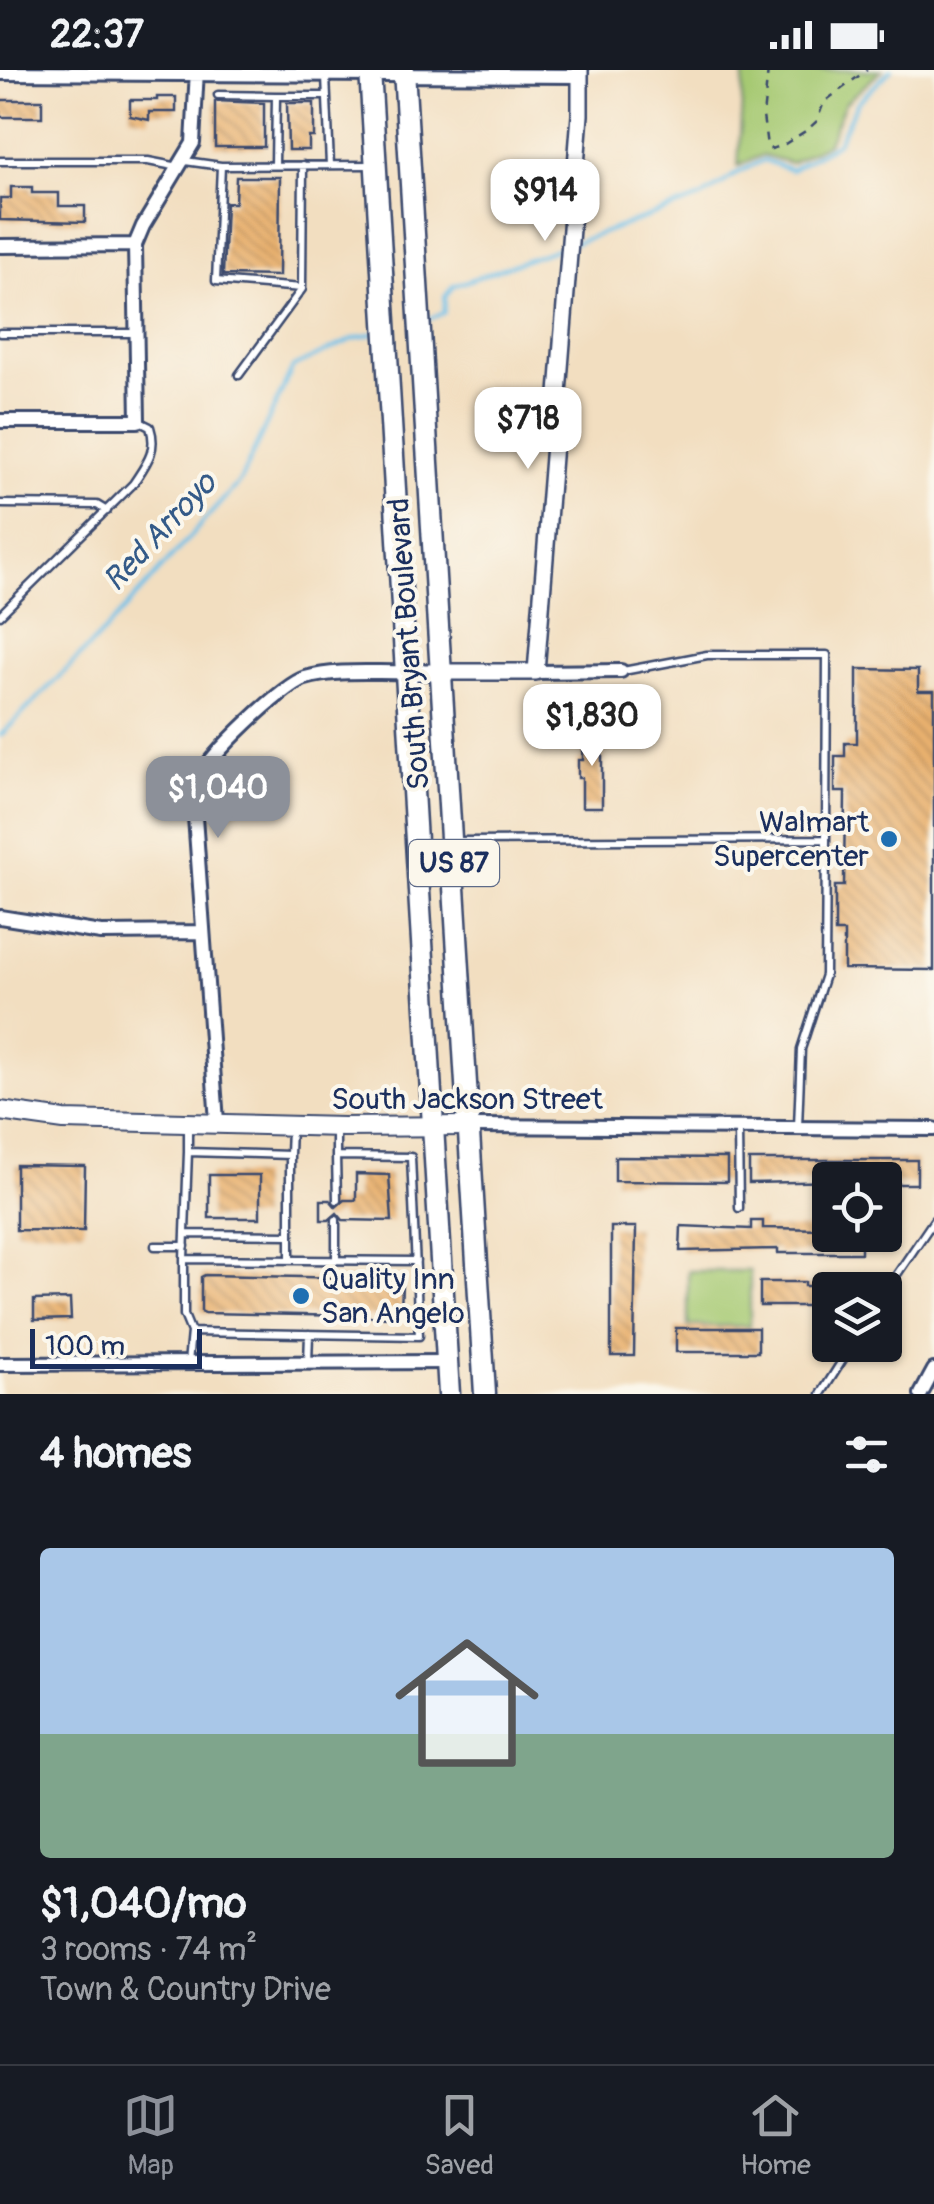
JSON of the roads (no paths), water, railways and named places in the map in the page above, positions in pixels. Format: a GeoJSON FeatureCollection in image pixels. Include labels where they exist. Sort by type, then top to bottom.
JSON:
{"type":"FeatureCollection","features":[{"type":"Feature","properties":{"kind":"main road","name":"South Bryant Boulevard"},"geometry":{"type":"LineString","coordinates":[[370,73],[449,1394]]}},
{"type":"Feature","properties":{"kind":"main road","name":"South Bryant Boulevard"},"geometry":{"type":"LineString","coordinates":[[404,73],[485,1394]]}},
{"type":"Feature","properties":{"kind":"main road","name":"South Jackson Street"},"geometry":{"type":"LineString","coordinates":[[0,1111],[64,1120],[468,1126]]}},
{"type":"Feature","properties":{"kind":"street"},"geometry":{"type":"LineString","coordinates":[[0,421],[138,421],[135,246],[194,143],[197,72]]}},
{"type":"Feature","properties":{"kind":"street"},"geometry":{"type":"LineString","coordinates":[[0,73],[579,73],[580,114],[536,672]]}},
{"type":"Feature","properties":{"kind":"street"},"geometry":{"type":"LineString","coordinates":[[0,246],[135,246]]}},
{"type":"Feature","properties":{"kind":"street"},"geometry":{"type":"LineString","coordinates":[[217,1122],[194,804],[199,778],[213,759],[278,694],[301,679],[408,672],[621,671]]}},
{"type":"Feature","properties":{"kind":"street"},"geometry":{"type":"LineString","coordinates":[[0,916],[101,933],[202,932]]}},
{"type":"Feature","properties":{"kind":"street","name":"South Jackson Street"},"geometry":{"type":"LineString","coordinates":[[468,1126],[934,1128]]}},
{"type":"Feature","properties":{"kind":"street"},"geometry":{"type":"LineString","coordinates":[[0,1364],[446,1362]]}},
{"type":"Feature","properties":{"kind":"street"},"geometry":{"type":"LineString","coordinates":[[921,1394],[934,1370]]}},
{"type":"Feature","properties":{"kind":"lane"},"geometry":{"type":"LineString","coordinates":[[326,75],[330,165]]}},
{"type":"Feature","properties":{"kind":"lane"},"geometry":{"type":"LineString","coordinates":[[218,95],[327,96]]}},
{"type":"Feature","properties":{"kind":"lane"},"geometry":{"type":"LineString","coordinates":[[275,165],[276,96]]}},
{"type":"Feature","properties":{"kind":"lane"},"geometry":{"type":"LineString","coordinates":[[0,161],[221,166],[376,164]]}},
{"type":"Feature","properties":{"kind":"lane"},"geometry":{"type":"LineString","coordinates":[[239,375],[302,288],[303,165]]}},
{"type":"Feature","properties":{"kind":"lane"},"geometry":{"type":"LineString","coordinates":[[221,166],[216,281],[302,288]]}},
{"type":"Feature","properties":{"kind":"lane"},"geometry":{"type":"LineString","coordinates":[[0,333],[136,333]]}},
{"type":"Feature","properties":{"kind":"lane"},"geometry":{"type":"LineString","coordinates":[[0,615],[107,512],[150,458],[155,443],[150,428],[138,421]]}},
{"type":"Feature","properties":{"kind":"lane"},"geometry":{"type":"LineString","coordinates":[[0,504],[97,504],[107,512]]}},
{"type":"Feature","properties":{"kind":"lane"},"geometry":{"type":"LineString","coordinates":[[621,671],[708,654],[826,654],[825,975],[801,1049],[798,1127]]}},
{"type":"Feature","properties":{"kind":"lane"},"geometry":{"type":"LineString","coordinates":[[452,840],[826,839]]}},
{"type":"Feature","properties":{"kind":"lane"},"geometry":{"type":"LineString","coordinates":[[188,1122],[184,1258],[184,1315],[191,1332],[188,1363]]}},
{"type":"Feature","properties":{"kind":"lane"},"geometry":{"type":"LineString","coordinates":[[290,1260],[291,1125]]}},
{"type":"Feature","properties":{"kind":"lane"},"geometry":{"type":"LineString","coordinates":[[336,1126],[336,1200]]}},
{"type":"Feature","properties":{"kind":"lane"},"geometry":{"type":"LineString","coordinates":[[738,1127],[739,1208]]}},
{"type":"Feature","properties":{"kind":"lane"},"geometry":{"type":"LineString","coordinates":[[188,1152],[290,1155]]}},
{"type":"Feature","properties":{"kind":"lane"},"geometry":{"type":"LineString","coordinates":[[191,1332],[418,1336],[410,1157],[336,1156]]}},
{"type":"Feature","properties":{"kind":"lane"},"geometry":{"type":"LineString","coordinates":[[336,1220],[336,1260]]}},
{"type":"Feature","properties":{"kind":"lane"},"geometry":{"type":"LineString","coordinates":[[899,1272],[934,1220]]}},
{"type":"Feature","properties":{"kind":"lane"},"geometry":{"type":"LineString","coordinates":[[186,1234],[289,1235]]}},
{"type":"Feature","properties":{"kind":"lane"},"geometry":{"type":"LineString","coordinates":[[155,1246],[185,1246]]}},
{"type":"Feature","properties":{"kind":"lane"},"geometry":{"type":"LineString","coordinates":[[184,1258],[416,1262]]}},
{"type":"Feature","properties":{"kind":"lane"},"geometry":{"type":"LineString","coordinates":[[308,1362],[309,1334]]}},
{"type":"Feature","properties":{"kind":"lane"},"geometry":{"type":"LineString","coordinates":[[821,1394],[841,1362]]}},
{"type":"Feature","properties":{"kind":"waterway","name":"Red Arroyo"},"geometry":{"type":"LineString","coordinates":[[574,243],[701,198],[764,160],[791,170],[837,143],[858,102],[891,70]]}},
{"type":"Feature","properties":{"kind":"waterway","name":"Red Arroyo"},"geometry":{"type":"LineString","coordinates":[[429,319],[444,313],[445,297],[453,286],[565,246]]}},
{"type":"Feature","properties":{"kind":"waterway","name":"Red Arroyo"},"geometry":{"type":"LineString","coordinates":[[0,736],[107,629],[240,481],[293,367],[353,339],[376,333]]}},
{"type":"Feature","properties":{"kind":"place","name":"Walmart Supercenter"},"geometry":{"type":"Point","coordinates":[889,839]}},
{"type":"Feature","properties":{"kind":"place","name":"Quality Inn San Angelo"},"geometry":{"type":"Point","coordinates":[301,1296]}}]}
